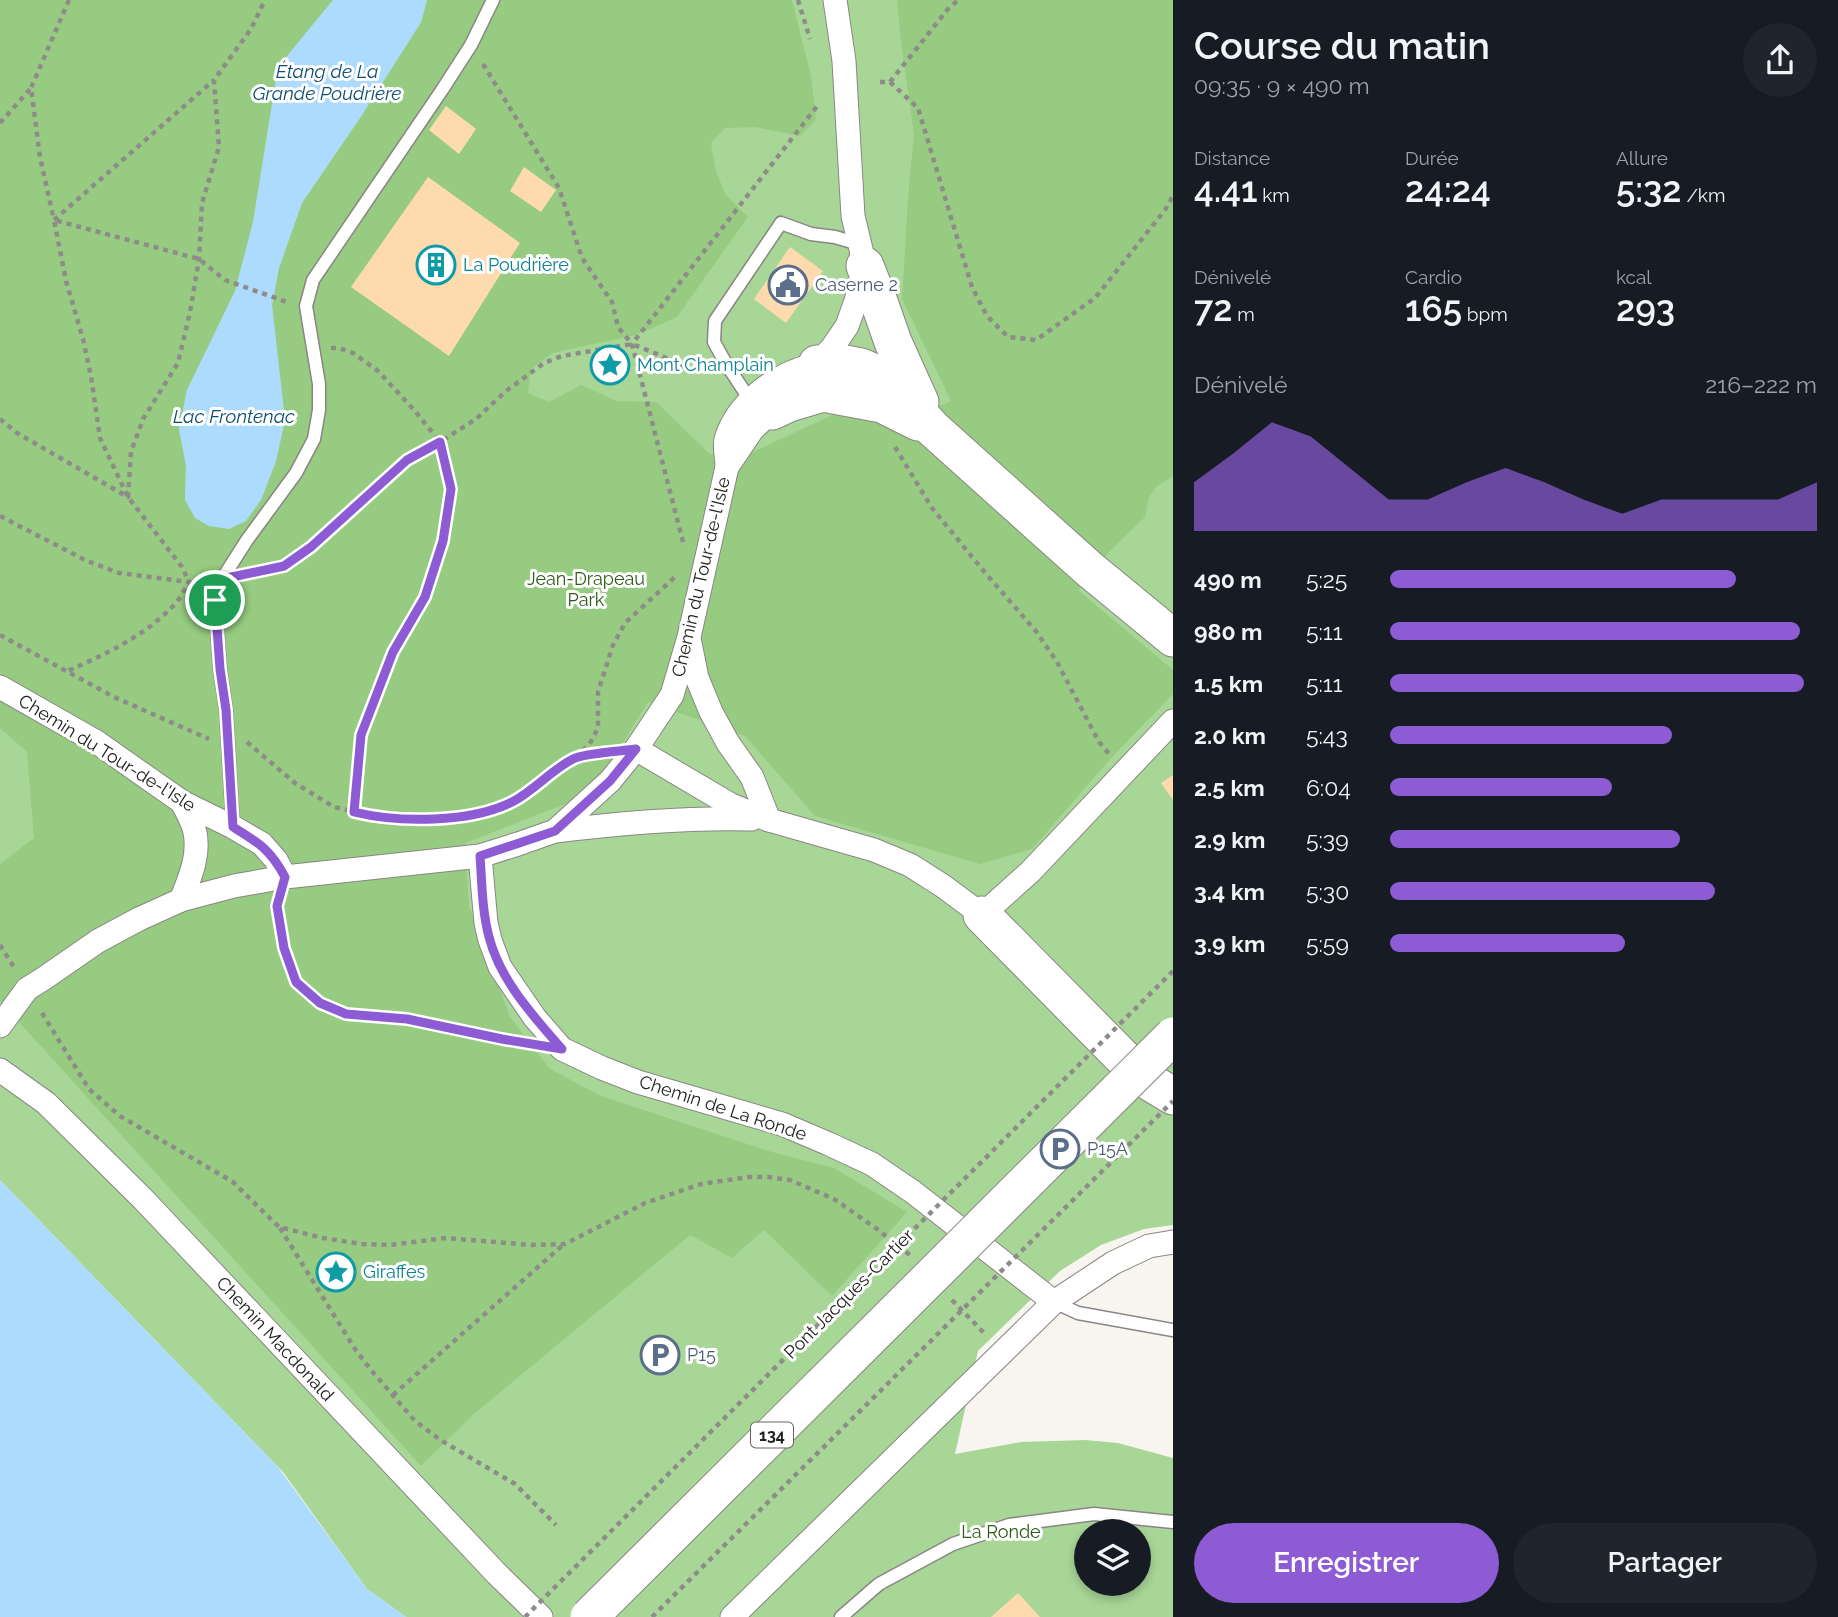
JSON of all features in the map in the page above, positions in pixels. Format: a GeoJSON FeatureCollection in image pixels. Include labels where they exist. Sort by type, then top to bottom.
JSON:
{"type":"FeatureCollection","features":[{"type":"Feature","properties":{"kind":"main road"},"geometry":{"type":"LineString","coordinates":[[862,255],[893,342],[932,428]]}},
{"type":"Feature","properties":{"kind":"main road"},"geometry":{"type":"LineString","coordinates":[[817,364],[840,363],[861,367],[887,378],[932,428],[1088,568],[1173,638]]}},
{"type":"Feature","properties":{"kind":"main road"},"geometry":{"type":"LineString","coordinates":[[761,406],[789,403],[823,393],[882,404],[932,428]]}},
{"type":"Feature","properties":{"kind":"main road"},"geometry":{"type":"LineString","coordinates":[[982,915],[1131,1066],[1173,1099]]}},
{"type":"Feature","properties":{"kind":"main road","name":"134"},"geometry":{"type":"LineString","coordinates":[[589,1617],[1173,1036]]}},
{"type":"Feature","properties":{"kind":"street","name":"Chemin du Tour-de-l'Isle"},"geometry":{"type":"LineString","coordinates":[[0,687],[94,741],[183,802],[261,844],[276,860],[285,877],[480,856],[555,831],[610,781],[636,749],[672,695],[689,637],[727,467],[751,430],[761,406],[817,364],[847,326],[862,255],[853,216],[844,61],[835,0]]}},
{"type":"Feature","properties":{"kind":"street"},"geometry":{"type":"LineString","coordinates":[[689,637],[697,678],[711,712],[728,743],[752,777],[769,820]]}},
{"type":"Feature","properties":{"kind":"street"},"geometry":{"type":"LineString","coordinates":[[636,749],[731,805],[769,820],[874,850],[910,865],[982,915],[1030,872],[1173,721]]}},
{"type":"Feature","properties":{"kind":"street"},"geometry":{"type":"LineString","coordinates":[[181,900],[193,872],[196,847],[194,829],[183,802]]}},
{"type":"Feature","properties":{"kind":"street"},"geometry":{"type":"LineString","coordinates":[[555,831],[658,820],[769,820]]}},
{"type":"Feature","properties":{"kind":"street","name":"Chemin de La Ronde"},"geometry":{"type":"LineString","coordinates":[[480,856],[489,940],[500,967],[534,1018],[562,1049],[638,1082],[782,1124],[872,1164],[913,1192],[1054,1302]]}},
{"type":"Feature","properties":{"kind":"street"},"geometry":{"type":"LineString","coordinates":[[1,1022],[27,989],[98,941],[139,919],[181,900],[233,886],[285,877]]}},
{"type":"Feature","properties":{"kind":"street","name":"Chemin Macdonald"},"geometry":{"type":"LineString","coordinates":[[0,1070],[46,1103],[142,1199],[497,1574],[541,1617]]}},
{"type":"Feature","properties":{"kind":"street"},"geometry":{"type":"LineString","coordinates":[[732,1617],[1054,1302],[1113,1263],[1149,1246],[1173,1242]]}},
{"type":"Feature","properties":{"kind":"lane"},"geometry":{"type":"LineString","coordinates":[[233,827],[228,731],[215,600],[222,579],[296,473],[314,439],[319,410],[319,384],[306,306],[313,280],[471,45],[493,0]]}},
{"type":"Feature","properties":{"kind":"lane"},"geometry":{"type":"LineString","coordinates":[[761,406],[725,362],[714,342],[715,321],[781,223],[811,234],[835,237],[862,255]]}},
{"type":"Feature","properties":{"kind":"lane","name":"Chemin de La Ronde"},"geometry":{"type":"LineString","coordinates":[[1054,1302],[1078,1313],[1173,1330]]}},
{"type":"Feature","properties":{"kind":"lane"},"geometry":{"type":"LineString","coordinates":[[841,1617],[879,1584],[953,1544],[1009,1525],[1094,1514],[1173,1522]]}},
{"type":"Feature","properties":{"kind":"path"},"geometry":{"type":"LineString","coordinates":[[0,123],[31,88],[69,0]]}},
{"type":"Feature","properties":{"kind":"path"},"geometry":{"type":"LineString","coordinates":[[54,220],[214,80],[251,29],[265,0]]}},
{"type":"Feature","properties":{"kind":"path"},"geometry":{"type":"LineString","coordinates":[[798,0],[810,39]]}},
{"type":"Feature","properties":{"kind":"path"},"geometry":{"type":"LineString","coordinates":[[890,82],[958,0]]}},
{"type":"Feature","properties":{"kind":"path"},"geometry":{"type":"LineString","coordinates":[[471,45],[559,188],[582,258],[612,302],[618,327],[632,344],[683,368]]}},
{"type":"Feature","properties":{"kind":"path"},"geometry":{"type":"LineString","coordinates":[[128,498],[131,452],[143,419],[178,363],[190,312],[198,259],[202,203],[219,147],[214,80]]}},
{"type":"Feature","properties":{"kind":"path"},"geometry":{"type":"LineString","coordinates":[[880,82],[890,82],[918,108],[972,287],[987,316],[1008,337],[1035,340],[1095,298],[1165,210],[1173,196]]}},
{"type":"Feature","properties":{"kind":"path"},"geometry":{"type":"LineString","coordinates":[[31,88],[40,157],[66,281],[91,376],[100,438],[128,498],[182,567],[189,582]]}},
{"type":"Feature","properties":{"kind":"path"},"geometry":{"type":"LineString","coordinates":[[54,220],[198,259],[225,280],[282,301]]}},
{"type":"Feature","properties":{"kind":"path"},"geometry":{"type":"LineString","coordinates":[[222,579],[284,566],[311,547],[407,460],[476,419],[506,391],[544,363],[562,356],[632,344]]}},
{"type":"Feature","properties":{"kind":"path"},"geometry":{"type":"LineString","coordinates":[[313,347],[339,348],[353,353],[378,371],[440,442],[451,489],[443,541],[425,597],[393,652],[361,735],[354,812]]}},
{"type":"Feature","properties":{"kind":"path"},"geometry":{"type":"LineString","coordinates":[[0,419],[17,433],[128,498]]}},
{"type":"Feature","properties":{"kind":"path"},"geometry":{"type":"LineString","coordinates":[[891,439],[932,508],[1042,640],[1057,662],[1099,742],[1112,757]]}},
{"type":"Feature","properties":{"kind":"path"},"geometry":{"type":"LineString","coordinates":[[0,516],[87,561],[119,573],[189,582],[215,600]]}},
{"type":"Feature","properties":{"kind":"path"},"geometry":{"type":"LineString","coordinates":[[228,731],[246,741],[295,783],[334,807],[354,812],[405,820],[474,815],[513,802],[589,745],[598,728],[598,692],[613,645],[625,623],[677,575]]}},
{"type":"Feature","properties":{"kind":"path"},"geometry":{"type":"LineString","coordinates":[[66,672],[106,654],[151,627],[176,603],[189,582]]}},
{"type":"Feature","properties":{"kind":"path"},"geometry":{"type":"LineString","coordinates":[[0,635],[114,697],[228,748]]}},
{"type":"Feature","properties":{"kind":"path"},"geometry":{"type":"LineString","coordinates":[[575,757],[636,749]]}},
{"type":"Feature","properties":{"kind":"path"},"geometry":{"type":"LineString","coordinates":[[285,877],[277,906],[284,948],[296,982],[320,1003],[346,1014],[407,1019],[562,1049]]}},
{"type":"Feature","properties":{"kind":"path"},"geometry":{"type":"LineString","coordinates":[[0,945],[89,1088],[120,1116],[233,1182],[279,1227],[355,1349],[415,1421],[442,1441],[515,1484],[556,1525]]}},
{"type":"Feature","properties":{"kind":"path","name":"Pont Jacques-Cartier"},"geometry":{"type":"LineString","coordinates":[[525,1617],[1173,971]]}},
{"type":"Feature","properties":{"kind":"path"},"geometry":{"type":"LineString","coordinates":[[652,1617],[1173,1099]]}},
{"type":"Feature","properties":{"kind":"path"},"geometry":{"type":"LineString","coordinates":[[393,1395],[565,1244],[645,1203],[701,1184],[749,1177],[790,1180],[834,1199],[877,1228],[919,1264]]}},
{"type":"Feature","properties":{"kind":"path"},"geometry":{"type":"LineString","coordinates":[[279,1227],[362,1244],[390,1245],[446,1238],[531,1245],[565,1244]]}},
{"type":"Feature","properties":{"kind":"path"},"geometry":{"type":"LineString","coordinates":[[946,1294],[990,1339]]}},
{"type":"Feature","properties":{"kind":"green space","name":"Jean-Drapeau Park"},"geometry":{"type":"Polygon","coordinates":[[[0,0],[1173,0],[1173,1225],[1144,1229],[1101,1245],[1060,1271],[978,1351],[955,1454],[1021,1442],[1085,1440],[1118,1443],[1173,1458],[1173,1617],[406,1617],[367,1589],[283,1472],[0,1180],[0,0]]]}},
{"type":"Feature","properties":{"kind":"green space","name":"Jean-Drapeau Park"},"geometry":{"type":"Polygon","coordinates":[[[0,0],[333,0],[278,67],[253,222],[235,292],[187,390],[179,429],[186,466],[185,500],[261,500],[276,461],[285,420],[272,305],[279,268],[302,203],[421,23],[427,0],[792,0],[811,76],[816,120],[800,136],[755,127],[725,128],[711,143],[716,172],[726,195],[748,217],[677,317],[636,335],[553,353],[531,369],[528,393],[549,402],[581,385],[617,401],[656,402],[710,454],[742,457],[845,409],[923,414],[951,401],[902,299],[914,135],[897,0],[1173,0],[1173,476],[1156,487],[1149,497],[1145,517],[1108,553],[1078,590],[1173,670],[1173,694],[1112,757],[1032,849],[980,864],[815,816],[745,736],[648,702],[610,764],[575,800],[465,843],[469,906],[510,1017],[550,1069],[601,1096],[772,1152],[834,1168],[907,1212],[832,1296],[764,1230],[732,1258],[690,1235],[475,1413],[421,1466],[0,1001],[0,864],[34,838],[27,752],[0,728],[0,0]]]}},
{"type":"Feature","properties":{"kind":"water"},"geometry":{"type":"Polygon","coordinates":[[[333,0],[427,0],[421,22],[302,203],[279,268],[272,305],[285,420],[276,461],[261,500],[246,521],[229,529],[209,526],[195,518],[185,500],[186,466],[179,429],[187,390],[235,291],[253,222],[278,67],[333,0]]]}},
{"type":"Feature","properties":{"kind":"water"},"geometry":{"type":"Polygon","coordinates":[[[0,1180],[278,1467],[367,1589],[406,1617],[0,1617],[0,1180]]]}},
{"type":"Feature","properties":{"kind":"building"},"geometry":{"type":"Polygon","coordinates":[[[446,106],[476,129],[459,154],[429,130],[446,106]]]}},
{"type":"Feature","properties":{"kind":"building"},"geometry":{"type":"Polygon","coordinates":[[[524,167],[556,190],[541,212],[510,191],[524,167]]]}},
{"type":"Feature","properties":{"kind":"building","name":"La Poudrière"},"geometry":{"type":"Polygon","coordinates":[[[428,177],[520,243],[449,356],[351,287],[428,177]]]}},
{"type":"Feature","properties":{"kind":"building","name":"Caserne 2"},"geometry":{"type":"Polygon","coordinates":[[[790,247],[823,271],[786,323],[754,299],[790,247]]]}},
{"type":"Feature","properties":{"kind":"building"},"geometry":{"type":"Polygon","coordinates":[[[1173,775],[1173,800],[1161,783],[1173,775]]]}},
{"type":"Feature","properties":{"kind":"building"},"geometry":{"type":"Polygon","coordinates":[[[1018,1593],[1040,1617],[991,1617],[1018,1593]]]}},
{"type":"Feature","properties":{"kind":"place","name":"La Poudrière"},"geometry":{"type":"Point","coordinates":[436,265]}},
{"type":"Feature","properties":{"kind":"place","name":"Caserne 2"},"geometry":{"type":"Point","coordinates":[788,285]}},
{"type":"Feature","properties":{"kind":"place","name":"Mont Champlain"},"geometry":{"type":"Point","coordinates":[610,365]}},
{"type":"Feature","properties":{"kind":"place","name":"P15A"},"geometry":{"type":"Point","coordinates":[1060,1149]}},
{"type":"Feature","properties":{"kind":"place","name":"Giraffes"},"geometry":{"type":"Point","coordinates":[336,1272]}},
{"type":"Feature","properties":{"kind":"place","name":"P15"},"geometry":{"type":"Point","coordinates":[660,1355]}},
{"type":"Feature","properties":{"kind":"route"},"geometry":{"type":"LineString","coordinates":[[440,442],[451,489],[443,541],[425,597],[393,652],[361,735],[354,812],[405,820],[474,815],[513,802],[575,757],[636,749],[610,781],[555,831],[480,856],[489,940],[500,967],[534,1018],[562,1049],[407,1019],[346,1014],[320,1003],[296,982],[284,948],[277,906],[285,877],[276,860],[261,844],[233,827],[226,710],[215,600],[222,579],[284,566],[311,547],[407,460],[440,442]]}},
{"type":"Feature","properties":{"kind":"water label","name":"Étang de La Grande Poudrière"},"geometry":{"type":"Point","coordinates":[327,82]}},
{"type":"Feature","properties":{"kind":"water label","name":"Lac Frontenac"},"geometry":{"type":"Point","coordinates":[234,416]}},
{"type":"Feature","properties":{"kind":"park label","name":"La Ronde"},"geometry":{"type":"Point","coordinates":[1001,1532]}}]}
